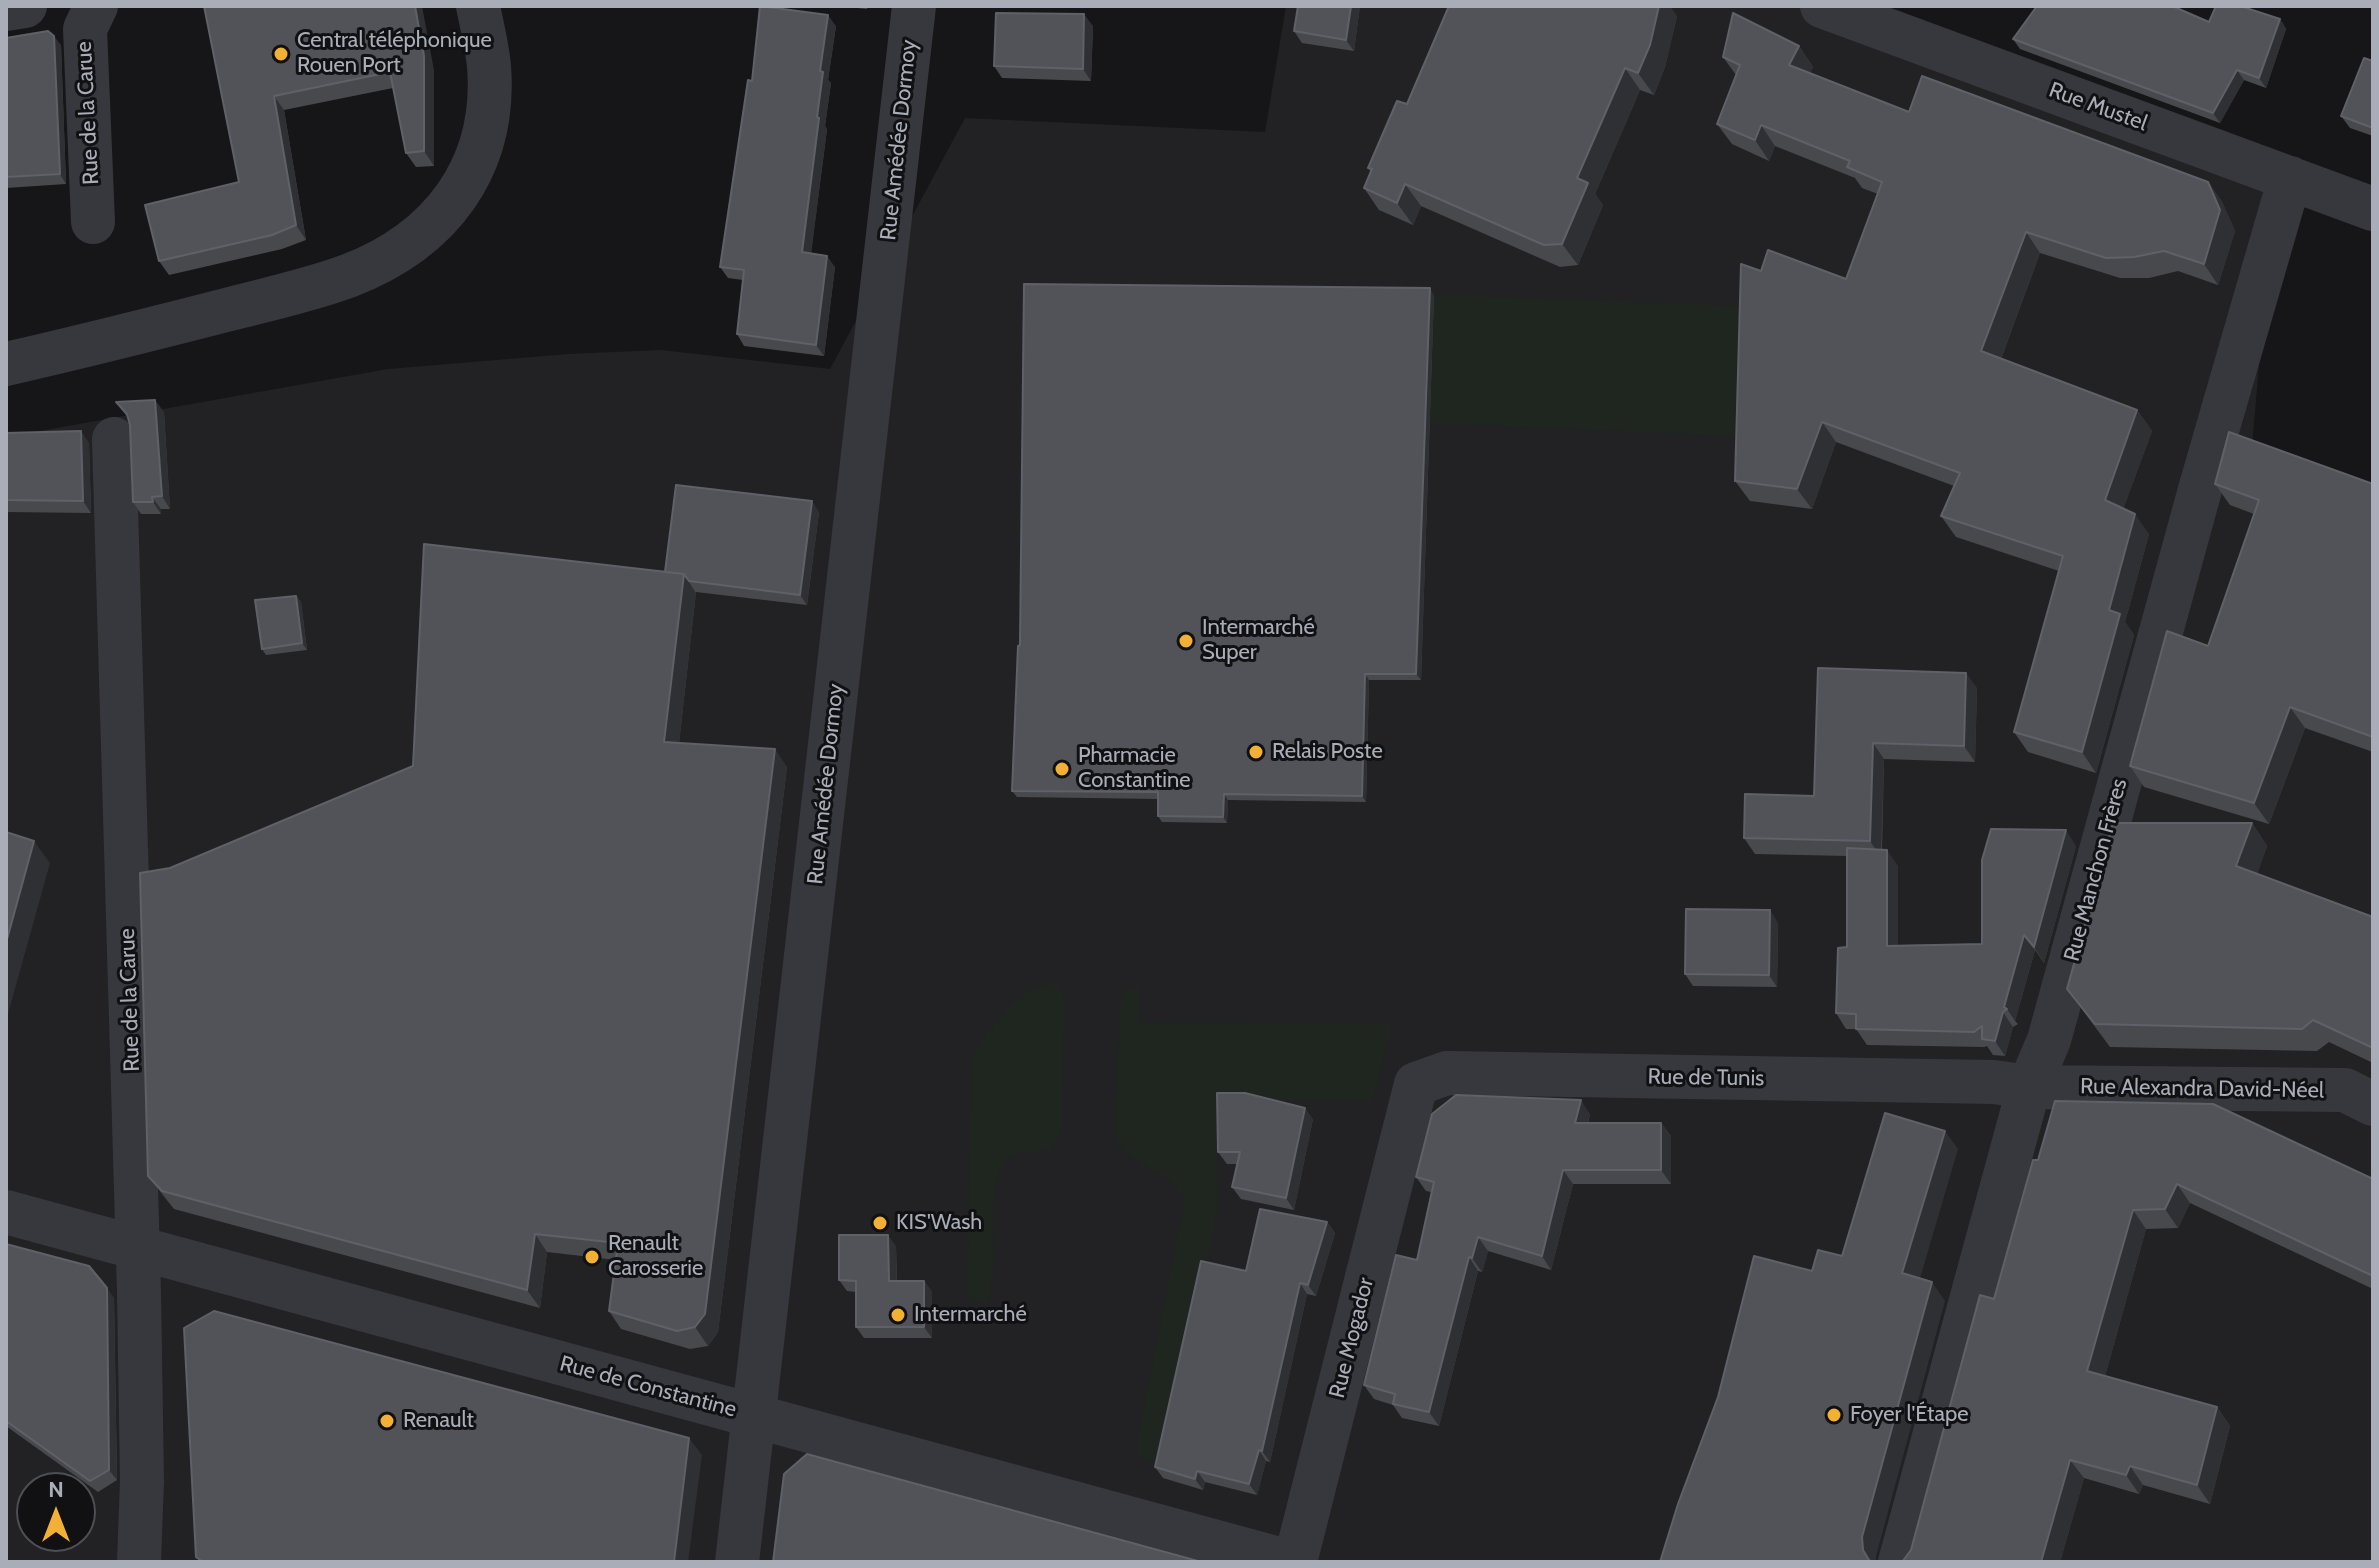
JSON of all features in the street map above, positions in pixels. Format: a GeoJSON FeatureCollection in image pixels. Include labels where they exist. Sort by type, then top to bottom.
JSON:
{"type":"FeatureCollection","features":[{"type":"Feature","properties":{"kind":"street"},"geometry":{"type":"LineString","coordinates":[[6,9],[25,6]]}},
{"type":"Feature","properties":{"kind":"street","name":"Rue de la Carue"},"geometry":{"type":"LineString","coordinates":[[93,222],[85,29],[96,6]]}},
{"type":"Feature","properties":{"kind":"street"},"geometry":{"type":"LineString","coordinates":[[6,364],[114,339],[348,276],[402,250],[426,232],[444,214],[461,188],[474,162],[483,133],[489,97],[489,68],[478,6]]}},
{"type":"Feature","properties":{"kind":"street","name":"Rue Amédée Dormoy"},"geometry":{"type":"LineString","coordinates":[[737,1562],[914,6]]}},
{"type":"Feature","properties":{"kind":"street","name":"Rue Mustel"},"geometry":{"type":"LineString","coordinates":[[1822,6],[2373,209]]}},
{"type":"Feature","properties":{"kind":"street","name":"Rue Manchon Frères"},"geometry":{"type":"LineString","coordinates":[[1900,1562],[2029,1087],[2049,1040],[2201,486],[2290,178]]}},
{"type":"Feature","properties":{"kind":"street","name":"Rue de la Carue"},"geometry":{"type":"LineString","coordinates":[[114,439],[137,1248],[142,1481],[139,1562]]}},
{"type":"Feature","properties":{"kind":"street","name":"Rue de Tunis"},"geometry":{"type":"LineString","coordinates":[[1407,1114],[1416,1084],[1447,1073],[1994,1082],[2029,1087]]}},
{"type":"Feature","properties":{"kind":"street","name":"Rue Alexandra David-Néel"},"geometry":{"type":"LineString","coordinates":[[2029,1087],[2345,1090],[2373,1104]]}},
{"type":"Feature","properties":{"kind":"street","name":"Rue Mogador"},"geometry":{"type":"LineString","coordinates":[[1292,1562],[1407,1114]]}},
{"type":"Feature","properties":{"kind":"street","name":"Rue de Constantine"},"geometry":{"type":"LineString","coordinates":[[6,1212],[1292,1562]]}},
{"type":"Feature","properties":{"kind":"shaded area"},"geometry":{"type":"Polygon","coordinates":[[[1286,6],[1802,6],[2276,167],[2251,458],[2373,502],[2373,1562],[6,1562],[6,437],[388,369],[568,354],[661,350],[830,369],[965,118],[1265,132],[1286,6]]]}},
{"type":"Feature","properties":{"kind":"shaded area"},"geometry":{"type":"Polygon","coordinates":[[[1434,295],[1741,306],[1736,436],[1429,423],[1434,295]]]}},
{"type":"Feature","properties":{"kind":"shaded area"},"geometry":{"type":"Polygon","coordinates":[[[1054,984],[1065,998],[1061,1131],[1057,1142],[1050,1148],[1017,1153],[1003,1165],[994,1196],[993,1270],[986,1305],[967,1295],[972,1059],[1009,1008],[1029,991],[1054,984]]]}},
{"type":"Feature","properties":{"kind":"shaded area"},"geometry":{"type":"Polygon","coordinates":[[[1139,986],[1139,1022],[1392,1025],[1372,1100],[1216,1100],[1218,1209],[1158,1462],[1139,1457],[1138,1438],[1185,1200],[1170,1181],[1127,1153],[1115,1132],[1120,1000],[1127,990],[1139,986]]]}},
{"type":"Feature","properties":{"kind":"building"},"geometry":{"type":"Polygon","coordinates":[[[204,6],[415,6],[424,56],[424,151],[406,153],[390,72],[274,96],[296,225],[272,235],[159,261],[145,205],[239,182],[204,6]]]}},
{"type":"Feature","properties":{"kind":"building"},"geometry":{"type":"Polygon","coordinates":[[[760,6],[828,15],[802,252],[827,256],[816,345],[737,334],[744,270],[720,267],[748,80],[752,81],[760,6]]]}},
{"type":"Feature","properties":{"kind":"building"},"geometry":{"type":"Polygon","coordinates":[[[1298,6],[1351,6],[1346,40],[1294,31],[1298,6]]]}},
{"type":"Feature","properties":{"kind":"building"},"geometry":{"type":"Polygon","coordinates":[[[1449,6],[1659,6],[1650,45],[1638,73],[1625,68],[1577,178],[1588,183],[1562,244],[1544,245],[1405,184],[1397,203],[1364,188],[1372,169],[1368,168],[1397,101],[1407,104],[1449,6]]]}},
{"type":"Feature","properties":{"kind":"building"},"geometry":{"type":"Polygon","coordinates":[[[2037,6],[2172,6],[2209,22],[2216,6],[2240,6],[2280,19],[2259,78],[2237,70],[2213,113],[2013,39],[2037,6]]]}},
{"type":"Feature","properties":{"kind":"building"},"geometry":{"type":"Polygon","coordinates":[[[996,13],[1084,14],[1083,69],[994,66],[996,13]]]}},
{"type":"Feature","properties":{"kind":"building"},"geometry":{"type":"Polygon","coordinates":[[[1733,13],[1799,46],[1789,65],[1909,112],[1922,76],[2208,182],[2220,210],[2204,264],[2164,251],[2106,258],[2026,232],[1981,351],[2137,410],[2105,500],[2135,514],[2109,610],[2120,614],[2082,752],[2014,732],[2063,556],[1941,516],[1960,473],[1822,422],[1797,489],[1735,481],[1741,264],[1761,271],[1768,250],[1846,279],[1882,182],[1847,167],[1850,161],[1761,125],[1755,140],[1717,124],[1740,65],[1723,57],[1733,13]]]}},
{"type":"Feature","properties":{"kind":"building"},"geometry":{"type":"Polygon","coordinates":[[[48,31],[54,36],[60,174],[6,177],[6,38],[48,31]]]}},
{"type":"Feature","properties":{"kind":"building"},"geometry":{"type":"Polygon","coordinates":[[[2364,58],[2373,61],[2373,128],[2341,116],[2364,58]]]}},
{"type":"Feature","properties":{"kind":"building"},"geometry":{"type":"Polygon","coordinates":[[[1024,284],[1430,288],[1416,674],[1365,674],[1362,796],[1224,794],[1223,817],[1158,816],[1158,792],[1012,791],[1020,645],[1024,284]]]}},
{"type":"Feature","properties":{"kind":"building"},"geometry":{"type":"Polygon","coordinates":[[[155,400],[162,496],[152,497],[153,502],[133,502],[130,425],[127,414],[116,402],[155,400]]]}},
{"type":"Feature","properties":{"kind":"building"},"geometry":{"type":"Polygon","coordinates":[[[81,431],[83,501],[6,500],[6,433],[81,431]]]}},
{"type":"Feature","properties":{"kind":"building"},"geometry":{"type":"Polygon","coordinates":[[[2229,432],[2373,484],[2373,737],[2290,707],[2254,803],[2130,766],[2167,631],[2208,646],[2259,500],[2215,484],[2229,432]]]}},
{"type":"Feature","properties":{"kind":"building"},"geometry":{"type":"Polygon","coordinates":[[[676,485],[812,501],[800,595],[689,581],[684,574],[665,572],[676,485]]]}},
{"type":"Feature","properties":{"kind":"building"},"geometry":{"type":"Polygon","coordinates":[[[424,544],[684,574],[664,742],[775,749],[705,1314],[695,1327],[677,1331],[609,1311],[618,1243],[535,1234],[527,1290],[162,1191],[148,1176],[140,873],[170,868],[413,766],[424,544]]]}},
{"type":"Feature","properties":{"kind":"building"},"geometry":{"type":"Polygon","coordinates":[[[296,596],[302,643],[262,649],[255,600],[296,596]]]}},
{"type":"Feature","properties":{"kind":"building"},"geometry":{"type":"Polygon","coordinates":[[[1818,668],[1966,673],[1964,746],[1873,743],[1870,841],[1744,838],[1745,794],[1814,796],[1818,668]]]}},
{"type":"Feature","properties":{"kind":"building"},"geometry":{"type":"Polygon","coordinates":[[[2113,823],[2252,823],[2236,866],[2373,917],[2373,1048],[2313,1020],[2302,1029],[2095,1024],[2067,989],[2113,823]]]}},
{"type":"Feature","properties":{"kind":"building"},"geometry":{"type":"Polygon","coordinates":[[[1991,829],[2066,830],[2034,947],[2024,935],[2004,1007],[2007,1009],[2003,1012],[1995,1041],[1982,1039],[1982,1026],[1974,1032],[1856,1029],[1856,1014],[1836,1013],[1838,948],[1847,947],[1847,848],[1887,850],[1887,946],[1982,944],[1982,860],[1991,829]]]}},
{"type":"Feature","properties":{"kind":"building"},"geometry":{"type":"Polygon","coordinates":[[[6,832],[34,841],[6,943],[6,832]]]}},
{"type":"Feature","properties":{"kind":"building"},"geometry":{"type":"Polygon","coordinates":[[[1686,909],[1770,910],[1769,975],[1685,974],[1686,909]]]}},
{"type":"Feature","properties":{"kind":"building"},"geometry":{"type":"Polygon","coordinates":[[[1217,1093],[1245,1093],[1305,1108],[1286,1198],[1232,1187],[1240,1152],[1218,1152],[1217,1093]]]}},
{"type":"Feature","properties":{"kind":"building"},"geometry":{"type":"Polygon","coordinates":[[[1456,1095],[1581,1100],[1575,1123],[1661,1123],[1661,1170],[1563,1170],[1542,1256],[1478,1237],[1472,1258],[1469,1257],[1429,1412],[1393,1404],[1395,1394],[1364,1385],[1396,1255],[1417,1260],[1434,1182],[1416,1177],[1432,1114],[1456,1095]]]}},
{"type":"Feature","properties":{"kind":"building"},"geometry":{"type":"Polygon","coordinates":[[[2055,1101],[2213,1104],[2373,1179],[2373,1276],[2177,1184],[2165,1209],[2133,1210],[2087,1371],[2217,1407],[2197,1485],[2130,1466],[2126,1475],[2070,1460],[2041,1562],[1902,1562],[1911,1550],[1980,1295],[1994,1299],[2033,1160],[2038,1160],[2055,1101]]]}},
{"type":"Feature","properties":{"kind":"building"},"geometry":{"type":"Polygon","coordinates":[[[1885,1113],[1945,1131],[1902,1273],[1932,1282],[1862,1537],[1863,1550],[1872,1562],[1660,1562],[1718,1397],[1754,1256],[1812,1271],[1818,1250],[1842,1256],[1885,1113]]]}},
{"type":"Feature","properties":{"kind":"building"},"geometry":{"type":"Polygon","coordinates":[[[1260,1209],[1327,1222],[1308,1285],[1300,1283],[1262,1451],[1259,1450],[1249,1484],[1197,1471],[1195,1479],[1155,1467],[1201,1261],[1246,1271],[1260,1209]]]}},
{"type":"Feature","properties":{"kind":"building"},"geometry":{"type":"Polygon","coordinates":[[[839,1235],[888,1235],[889,1281],[924,1281],[924,1327],[856,1327],[856,1281],[839,1280],[839,1235]]]}},
{"type":"Feature","properties":{"kind":"building"},"geometry":{"type":"Polygon","coordinates":[[[6,1244],[89,1266],[107,1288],[109,1470],[96,1478],[96,1472],[77,1472],[6,1421],[6,1244]]]}},
{"type":"Feature","properties":{"kind":"building","name":"Renault"},"geometry":{"type":"Polygon","coordinates":[[[214,1311],[689,1438],[674,1562],[203,1562],[196,1557],[184,1328],[214,1311]]]}},
{"type":"Feature","properties":{"kind":"building"},"geometry":{"type":"Polygon","coordinates":[[[807,1454],[1202,1562],[773,1562],[784,1474],[807,1454]]]}},
{"type":"Feature","properties":{"kind":"place","name":"Central téléphonique Rouen Port"},"geometry":{"type":"Point","coordinates":[281,54]}},
{"type":"Feature","properties":{"kind":"place","name":"Intermarché Super"},"geometry":{"type":"Point","coordinates":[1186,641]}},
{"type":"Feature","properties":{"kind":"place","name":"Relais Poste"},"geometry":{"type":"Point","coordinates":[1256,752]}},
{"type":"Feature","properties":{"kind":"place","name":"Pharmacie Constantine"},"geometry":{"type":"Point","coordinates":[1062,769]}},
{"type":"Feature","properties":{"kind":"place","name":"KIS'Wash"},"geometry":{"type":"Point","coordinates":[880,1223]}},
{"type":"Feature","properties":{"kind":"place","name":"Renault Carosserie"},"geometry":{"type":"Point","coordinates":[592,1257]}},
{"type":"Feature","properties":{"kind":"place","name":"Intermarché"},"geometry":{"type":"Point","coordinates":[898,1315]}},
{"type":"Feature","properties":{"kind":"place","name":"Foyer l'Étape"},"geometry":{"type":"Point","coordinates":[1834,1415]}},
{"type":"Feature","properties":{"kind":"place","name":"Renault"},"geometry":{"type":"Point","coordinates":[387,1421]}}]}
